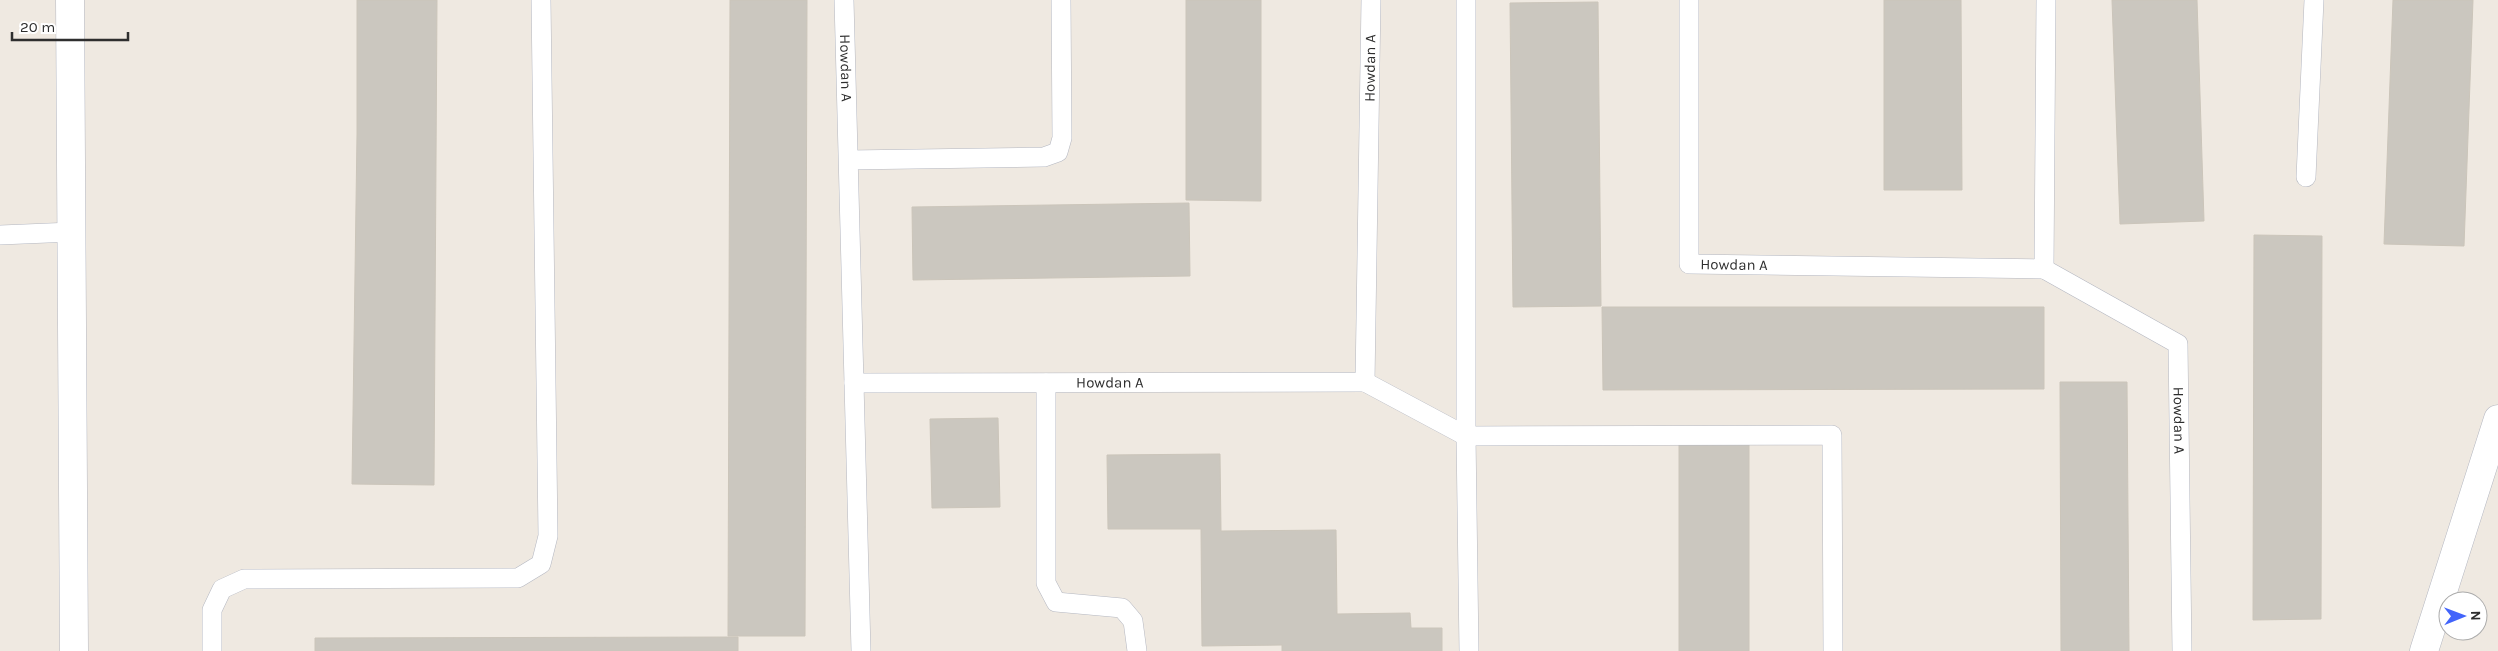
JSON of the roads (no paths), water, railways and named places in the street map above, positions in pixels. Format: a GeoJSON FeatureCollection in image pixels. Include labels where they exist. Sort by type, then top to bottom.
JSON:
{"type":"FeatureCollection","features":[{"type":"Feature","properties":{"kind":"street"},"geometry":{"type":"LineString","coordinates":[[70,0],[74,651]]}},
{"type":"Feature","properties":{"kind":"street"},"geometry":{"type":"LineString","coordinates":[[2424,651],[2498,419]]}},
{"type":"Feature","properties":{"kind":"lane"},"geometry":{"type":"LineString","coordinates":[[212,651],[212,610],[222,589],[244,579],[518,578],[540,564],[548,536],[541,0]]}},
{"type":"Feature","properties":{"kind":"lane","name":"Howdan A"},"geometry":{"type":"LineString","coordinates":[[844,0],[854,383],[1046,384],[1365,382],[1371,0]]}},
{"type":"Feature","properties":{"kind":"lane"},"geometry":{"type":"LineString","coordinates":[[848,160],[1044,157],[1058,152],[1062,138],[1061,0]]}},
{"type":"Feature","properties":{"kind":"lane"},"geometry":{"type":"LineString","coordinates":[[1466,0],[1466,436],[1469,651]]}},
{"type":"Feature","properties":{"kind":"lane","name":"Howdan A"},"geometry":{"type":"LineString","coordinates":[[1689,0],[1689,264],[2044,269],[2178,344],[2182,651]]}},
{"type":"Feature","properties":{"kind":"lane"},"geometry":{"type":"LineString","coordinates":[[2044,269],[2046,0]]}},
{"type":"Feature","properties":{"kind":"lane"},"geometry":{"type":"LineString","coordinates":[[2306,177],[2314,0]]}},
{"type":"Feature","properties":{"kind":"lane"},"geometry":{"type":"LineString","coordinates":[[0,235],[72,232]]}},
{"type":"Feature","properties":{"kind":"lane"},"geometry":{"type":"LineString","coordinates":[[1365,382],[1466,436],[1832,434],[1833,651]]}},
{"type":"Feature","properties":{"kind":"lane"},"geometry":{"type":"LineString","coordinates":[[854,383],[861,651]]}},
{"type":"Feature","properties":{"kind":"lane"},"geometry":{"type":"LineString","coordinates":[[1046,384],[1046,582],[1056,602],[1122,608],[1133,621],[1136,651]]}}]}
